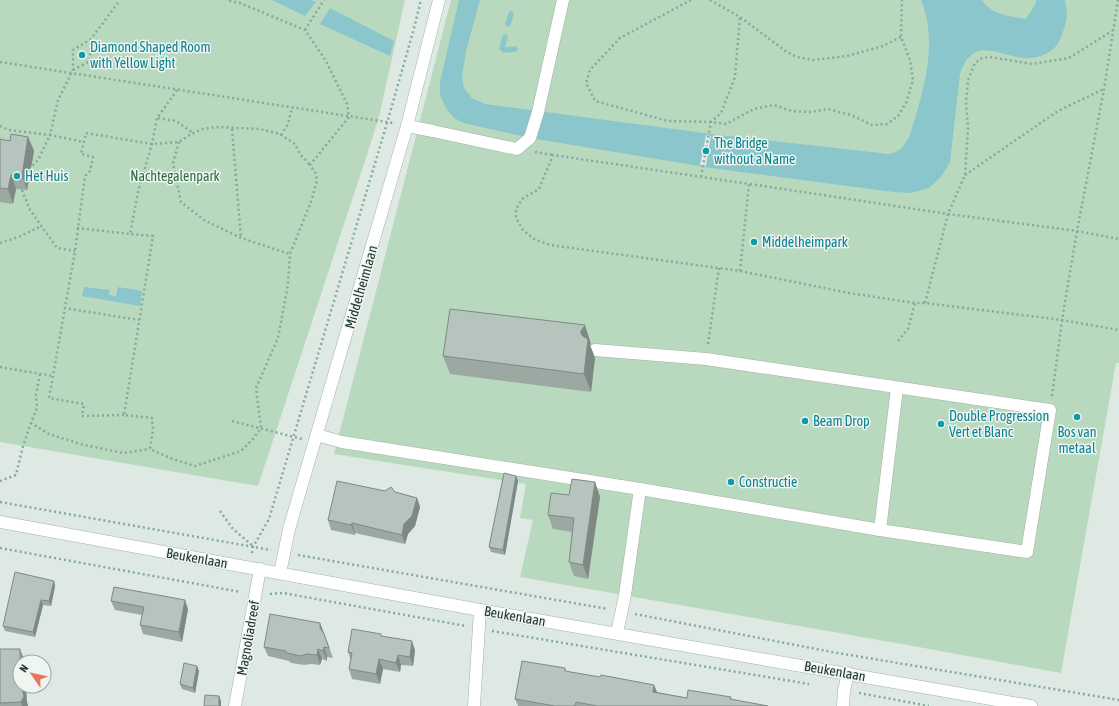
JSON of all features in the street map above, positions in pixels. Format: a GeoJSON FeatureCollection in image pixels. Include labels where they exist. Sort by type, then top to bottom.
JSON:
{"type":"FeatureCollection","features":[{"type":"Feature","properties":{"kind":"street","name":"Middelheimlaan"},"geometry":{"type":"LineString","coordinates":[[280,573],[289,529],[407,126],[439,0]]}},
{"type":"Feature","properties":{"kind":"street"},"geometry":{"type":"LineString","coordinates":[[407,126],[517,149],[530,138],[538,112],[563,0]]}},
{"type":"Feature","properties":{"kind":"street"},"geometry":{"type":"LineString","coordinates":[[316,439],[640,489],[880,530],[1027,552],[1050,410],[706,358],[596,350]]}},
{"type":"Feature","properties":{"kind":"street"},"geometry":{"type":"LineString","coordinates":[[880,530],[897,388]]}},
{"type":"Feature","properties":{"kind":"street"},"geometry":{"type":"LineString","coordinates":[[617,633],[622,611],[640,489]]}},
{"type":"Feature","properties":{"kind":"street","name":"Beukenlaan"},"geometry":{"type":"LineString","coordinates":[[0,522],[480,610],[1032,706]]}},
{"type":"Feature","properties":{"kind":"street","name":"Magnoliadreef"},"geometry":{"type":"LineString","coordinates":[[236,706],[250,593],[260,569]]}},
{"type":"Feature","properties":{"kind":"street"},"geometry":{"type":"LineString","coordinates":[[474,706],[480,610]]}},
{"type":"Feature","properties":{"kind":"street"},"geometry":{"type":"LineString","coordinates":[[843,706],[844,691],[848,673]]}},
{"type":"Feature","properties":{"kind":"path"},"geometry":{"type":"LineString","coordinates":[[26,172],[38,160],[50,135],[58,100],[72,74],[73,50],[91,39],[120,0]]}},
{"type":"Feature","properties":{"kind":"path"},"geometry":{"type":"LineString","coordinates":[[226,0],[240,3],[306,30],[326,61],[347,104],[349,117],[310,165]]}},
{"type":"Feature","properties":{"kind":"path","name":"Middelheimlaan"},"geometry":{"type":"LineString","coordinates":[[253,547],[269,519],[387,123],[421,0]]}},
{"type":"Feature","properties":{"kind":"path"},"geometry":{"type":"LineString","coordinates":[[691,0],[620,38],[590,70],[586,83],[595,101],[668,121],[711,122],[726,124],[754,110],[774,105],[792,111],[810,112],[828,109],[851,115],[872,125],[887,124],[898,116],[906,103],[913,80],[910,60],[901,37],[902,0]]}},
{"type":"Feature","properties":{"kind":"path"},"geometry":{"type":"LineString","coordinates":[[710,0],[740,17],[787,52],[798,57],[812,60],[847,56],[883,46],[901,37]]}},
{"type":"Feature","properties":{"kind":"path"},"geometry":{"type":"LineString","coordinates":[[1050,410],[1062,320],[1104,89],[1118,0]]}},
{"type":"Feature","properties":{"kind":"path"},"geometry":{"type":"LineString","coordinates":[[306,30],[310,21],[323,2]]}},
{"type":"Feature","properties":{"kind":"path"},"geometry":{"type":"LineString","coordinates":[[701,177],[711,122],[721,114],[735,77],[740,17]]}},
{"type":"Feature","properties":{"kind":"path"},"geometry":{"type":"LineString","coordinates":[[926,303],[948,214],[965,175],[968,129],[966,102],[968,80],[975,63],[982,58],[990,57],[1032,64],[1069,58],[1112,31]]}},
{"type":"Feature","properties":{"kind":"path"},"geometry":{"type":"LineString","coordinates":[[73,70],[90,61],[91,39]]}},
{"type":"Feature","properties":{"kind":"path"},"geometry":{"type":"LineString","coordinates":[[0,62],[387,123]]}},
{"type":"Feature","properties":{"kind":"path"},"geometry":{"type":"LineString","coordinates":[[965,175],[1058,111],[1104,89]]}},
{"type":"Feature","properties":{"kind":"path"},"geometry":{"type":"LineString","coordinates":[[130,234],[138,192],[152,144],[157,118],[177,90]]}},
{"type":"Feature","properties":{"kind":"path"},"geometry":{"type":"LineString","coordinates":[[281,135],[288,124],[292,108]]}},
{"type":"Feature","properties":{"kind":"path"},"geometry":{"type":"LineString","coordinates":[[157,118],[176,121],[193,133]]}},
{"type":"Feature","properties":{"kind":"path"},"geometry":{"type":"LineString","coordinates":[[0,126],[9,130],[50,135],[84,142]]}},
{"type":"Feature","properties":{"kind":"path"},"geometry":{"type":"LineString","coordinates":[[31,423],[49,434],[84,445],[123,453],[150,449],[170,458],[195,466],[241,451],[253,438],[261,428],[256,388],[278,338],[288,284],[290,254],[312,199],[317,180],[316,174],[300,154],[295,144],[281,135],[260,129],[232,129],[218,127],[203,129],[193,133],[179,142],[152,144],[86,133],[81,154],[94,157],[90,171],[85,176],[75,251],[64,308],[54,376],[48,398],[84,404],[82,416],[124,415],[152,418],[153,430],[150,449]]}},
{"type":"Feature","properties":{"kind":"path"},"geometry":{"type":"LineString","coordinates":[[232,129],[239,198],[241,238]]}},
{"type":"Feature","properties":{"kind":"path"},"geometry":{"type":"LineString","coordinates":[[179,142],[173,163],[181,202],[204,220],[241,238],[290,254]]}},
{"type":"Feature","properties":{"kind":"path"},"geometry":{"type":"LineString","coordinates":[[1119,239],[1077,231],[948,214],[553,155],[539,189],[522,199],[516,209],[516,218],[523,230],[534,239],[550,245],[740,271],[849,293],[915,303],[926,303],[1062,320],[1119,330]]}},
{"type":"Feature","properties":{"kind":"path"},"geometry":{"type":"LineString","coordinates":[[740,271],[749,184]]}},
{"type":"Feature","properties":{"kind":"path"},"geometry":{"type":"LineString","coordinates":[[22,190],[30,210],[57,248],[75,251]]}},
{"type":"Feature","properties":{"kind":"path"},"geometry":{"type":"LineString","coordinates":[[0,243],[21,236],[41,226]]}},
{"type":"Feature","properties":{"kind":"path"},"geometry":{"type":"LineString","coordinates":[[77,228],[153,236],[124,415]]}},
{"type":"Feature","properties":{"kind":"path"},"geometry":{"type":"LineString","coordinates":[[706,358],[719,268]]}},
{"type":"Feature","properties":{"kind":"path"},"geometry":{"type":"LineString","coordinates":[[898,341],[908,329],[915,303]]}},
{"type":"Feature","properties":{"kind":"path"},"geometry":{"type":"LineString","coordinates":[[64,308],[139,320]]}},
{"type":"Feature","properties":{"kind":"path"},"geometry":{"type":"LineString","coordinates":[[0,367],[54,376]]}},
{"type":"Feature","properties":{"kind":"path"},"geometry":{"type":"LineString","coordinates":[[0,481],[16,475],[23,446],[36,408],[36,395],[40,374]]}},
{"type":"Feature","properties":{"kind":"path"},"geometry":{"type":"LineString","coordinates":[[232,421],[293,436],[316,439]]}},
{"type":"Feature","properties":{"kind":"path","name":"Beukenlaan"},"geometry":{"type":"LineString","coordinates":[[0,502],[284,553],[622,611],[832,652],[1119,700]]}},
{"type":"Feature","properties":{"kind":"path"},"geometry":{"type":"LineString","coordinates":[[220,511],[233,529],[253,547]]}},
{"type":"Feature","properties":{"kind":"path","name":"Beukenlaan"},"geometry":{"type":"LineString","coordinates":[[0,548],[250,593],[267,595],[283,593],[814,685]]}},
{"type":"Feature","properties":{"kind":"path"},"geometry":{"type":"LineString","coordinates":[[844,691],[929,706]]}},
{"type":"Feature","properties":{"kind":"green space","name":"Nachtegalenpark"},"geometry":{"type":"Polygon","coordinates":[[[0,0],[405,0],[378,121],[258,486],[0,442],[0,0]]]}},
{"type":"Feature","properties":{"kind":"green space","name":"Middelheimpark"},"geometry":{"type":"Polygon","coordinates":[[[451,0],[1119,0],[1119,363],[1116,363],[1061,673],[520,577],[533,520],[520,518],[526,484],[334,454],[451,0]]]}},
{"type":"Feature","properties":{"kind":"water"},"geometry":{"type":"Polygon","coordinates":[[[272,0],[311,0],[316,2],[305,16],[272,0]]]}},
{"type":"Feature","properties":{"kind":"water"},"geometry":{"type":"Polygon","coordinates":[[[459,0],[480,0],[466,51],[462,77],[464,88],[472,98],[485,104],[719,135],[889,154],[902,148],[910,135],[924,85],[929,51],[929,34],[921,0],[982,0],[990,9],[996,12],[1007,16],[1026,19],[1036,3],[1036,0],[1065,0],[1067,17],[1064,30],[1057,45],[1051,51],[1042,55],[1033,58],[1024,58],[987,50],[979,51],[965,62],[960,74],[950,162],[941,177],[929,188],[911,193],[711,168],[530,138],[463,123],[453,117],[446,108],[440,95],[440,82],[459,0]]]}},
{"type":"Feature","properties":{"kind":"water"},"geometry":{"type":"Polygon","coordinates":[[[330,8],[394,41],[390,56],[320,24],[330,8]]]}},
{"type":"Feature","properties":{"kind":"water"},"geometry":{"type":"Polygon","coordinates":[[[84,287],[110,290],[109,295],[116,296],[118,287],[142,291],[140,306],[82,296],[84,287]]]}},
{"type":"Feature","properties":{"kind":"pier","name":"The Bridge without a Name"},"geometry":{"type":"Polygon","coordinates":[[[706,135],[711,136],[706,166],[700,165],[706,135]]]}},
{"type":"Feature","properties":{"kind":"building"},"geometry":{"type":"Polygon","coordinates":[[[11,134],[28,137],[22,176],[11,175],[8,189],[0,188],[0,139],[10,141],[11,134]]]}},
{"type":"Feature","properties":{"kind":"building"},"geometry":{"type":"Polygon","coordinates":[[[450,309],[585,325],[581,331],[581,334],[588,339],[584,374],[443,356],[450,309]]]}},
{"type":"Feature","properties":{"kind":"building"},"geometry":{"type":"Polygon","coordinates":[[[504,473],[516,476],[503,550],[489,547],[504,473]]]}},
{"type":"Feature","properties":{"kind":"building"},"geometry":{"type":"Polygon","coordinates":[[[572,479],[595,482],[583,565],[569,562],[574,518],[548,515],[551,493],[569,495],[572,479]]]}},
{"type":"Feature","properties":{"kind":"building"},"geometry":{"type":"Polygon","coordinates":[[[337,481],[385,491],[391,487],[395,492],[417,498],[412,516],[404,524],[402,535],[352,523],[351,525],[328,520],[337,481]]]}},
{"type":"Feature","properties":{"kind":"building"},"geometry":{"type":"Polygon","coordinates":[[[15,572],[54,581],[49,601],[41,600],[33,632],[3,626],[15,572]]]}},
{"type":"Feature","properties":{"kind":"building"},"geometry":{"type":"Polygon","coordinates":[[[114,587],[185,600],[179,632],[140,625],[144,607],[111,601],[114,587]]]}},
{"type":"Feature","properties":{"kind":"building"},"geometry":{"type":"Polygon","coordinates":[[[270,614],[320,623],[320,628],[329,648],[324,647],[323,651],[318,649],[317,655],[307,654],[301,656],[287,653],[286,651],[264,647],[270,614]]]}},
{"type":"Feature","properties":{"kind":"building"},"geometry":{"type":"Polygon","coordinates":[[[352,629],[412,641],[410,657],[398,655],[396,663],[379,659],[376,674],[349,669],[352,653],[348,652],[352,629]]]}},
{"type":"Feature","properties":{"kind":"building"},"geometry":{"type":"Polygon","coordinates":[[[0,649],[20,649],[20,654],[12,654],[12,694],[23,694],[24,696],[21,702],[0,703],[0,649]]]}},
{"type":"Feature","properties":{"kind":"building"},"geometry":{"type":"Polygon","coordinates":[[[522,661],[565,668],[565,671],[600,677],[601,675],[654,685],[653,692],[687,698],[688,690],[731,697],[730,699],[768,706],[597,706],[576,702],[575,706],[555,706],[515,699],[522,661]]]}},
{"type":"Feature","properties":{"kind":"building"},"geometry":{"type":"Polygon","coordinates":[[[184,663],[197,666],[193,688],[180,684],[184,663]]]}},
{"type":"Feature","properties":{"kind":"building"},"geometry":{"type":"Polygon","coordinates":[[[205,695],[219,696],[219,706],[204,706],[205,695]]]}},
{"type":"Feature","properties":{"kind":"waterway"},"geometry":{"type":"LineString","coordinates":[[508,24],[511,14]]}},
{"type":"Feature","properties":{"kind":"waterway"},"geometry":{"type":"LineString","coordinates":[[502,48],[505,37]]}},
{"type":"Feature","properties":{"kind":"waterway"},"geometry":{"type":"LineString","coordinates":[[504,50],[515,49]]}},
{"type":"Feature","properties":{"kind":"place","name":"Diamond Shaped Room with Yellow Light"},"geometry":{"type":"Point","coordinates":[82,55]}},
{"type":"Feature","properties":{"kind":"place","name":"The Bridge without a Name"},"geometry":{"type":"Point","coordinates":[706,151]}},
{"type":"Feature","properties":{"kind":"place","name":"Het Huis"},"geometry":{"type":"Point","coordinates":[17,176]}},
{"type":"Feature","properties":{"kind":"place","name":"Middelheimpark"},"geometry":{"type":"Point","coordinates":[754,242]}},
{"type":"Feature","properties":{"kind":"place","name":"Bos van metaal"},"geometry":{"type":"Point","coordinates":[1077,417]}},
{"type":"Feature","properties":{"kind":"place","name":"Beam Drop"},"geometry":{"type":"Point","coordinates":[805,421]}},
{"type":"Feature","properties":{"kind":"place","name":"Double Progression Vert et Blanc"},"geometry":{"type":"Point","coordinates":[941,424]}},
{"type":"Feature","properties":{"kind":"place","name":"Constructie"},"geometry":{"type":"Point","coordinates":[731,482]}}]}
